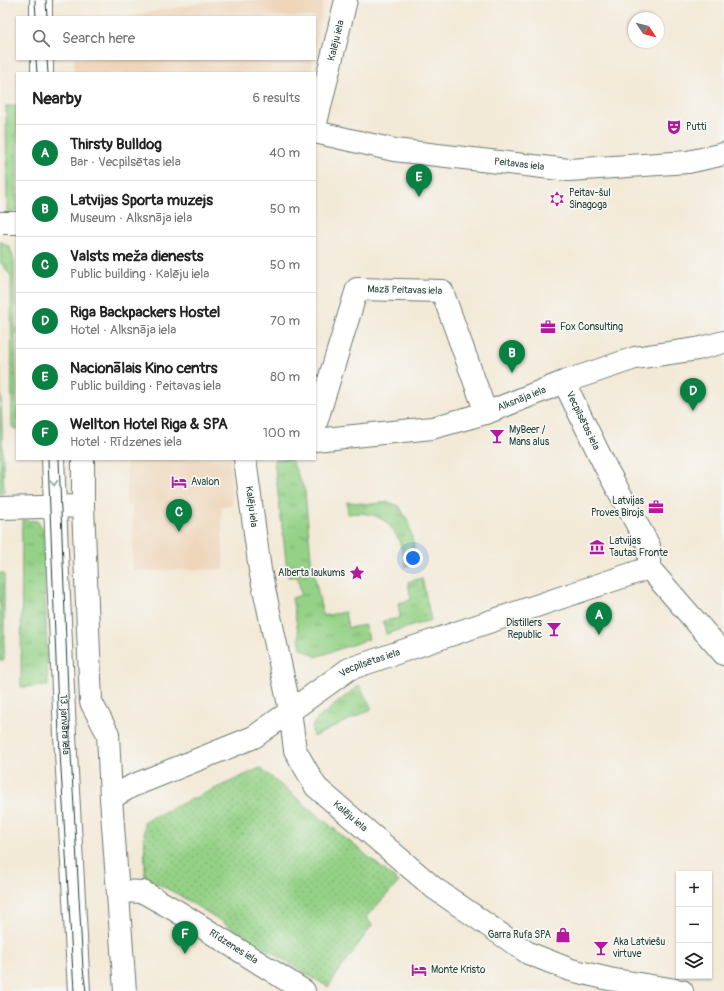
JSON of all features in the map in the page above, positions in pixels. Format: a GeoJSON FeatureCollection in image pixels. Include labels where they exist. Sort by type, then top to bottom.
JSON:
{"type":"FeatureCollection","features":[{"type":"Feature","properties":{"kind":"street"},"geometry":{"type":"LineString","coordinates":[[40,0],[41,16]]}},
{"type":"Feature","properties":{"kind":"street","name":"Kalēju iela"},"geometry":{"type":"LineString","coordinates":[[316,123],[346,0]]}},
{"type":"Feature","properties":{"kind":"street"},"geometry":{"type":"LineString","coordinates":[[42,60],[42,72]]}},
{"type":"Feature","properties":{"kind":"street","name":"Peitavas iela"},"geometry":{"type":"LineString","coordinates":[[316,132],[394,150],[569,170],[688,162],[724,154]]}},
{"type":"Feature","properties":{"kind":"street"},"geometry":{"type":"LineString","coordinates":[[0,223],[16,223]]}},
{"type":"Feature","properties":{"kind":"street","name":"Mazā Peitavas iela"},"geometry":{"type":"LineString","coordinates":[[316,423],[357,288],[442,291],[486,413]]}},
{"type":"Feature","properties":{"kind":"street","name":"Alksnāja iela"},"geometry":{"type":"LineString","coordinates":[[316,440],[432,428],[486,413],[564,382],[635,358],[697,349],[724,342]]}},
{"type":"Feature","properties":{"kind":"street","name":"Vecpilsētas iela"},"geometry":{"type":"LineString","coordinates":[[110,798],[132,786],[254,737],[349,669],[649,568],[649,546],[606,468],[564,382]]}},
{"type":"Feature","properties":{"kind":"street","name":"13. janvāra iela"},"geometry":{"type":"LineString","coordinates":[[53,460],[65,735],[79,991]]}},
{"type":"Feature","properties":{"kind":"street"},"geometry":{"type":"LineString","coordinates":[[83,460],[83,506],[91,702],[108,734],[110,798],[119,891],[125,991]]}},
{"type":"Feature","properties":{"kind":"street","name":"Kalēju iela"},"geometry":{"type":"LineString","coordinates":[[245,460],[260,570],[290,710],[295,750],[316,787],[434,888],[528,953],[572,970],[601,978],[682,991]]}},
{"type":"Feature","properties":{"kind":"street"},"geometry":{"type":"LineString","coordinates":[[0,508],[83,506]]}},
{"type":"Feature","properties":{"kind":"street"},"geometry":{"type":"LineString","coordinates":[[649,568],[724,654]]}},
{"type":"Feature","properties":{"kind":"street","name":"Rīdzenes iela"},"geometry":{"type":"LineString","coordinates":[[119,891],[130,890],[143,892],[176,910],[304,991]]}},
{"type":"Feature","properties":{"kind":"shaded area"},"geometry":{"type":"Polygon","coordinates":[[[220,0],[324,0],[316,44],[316,16],[127,16],[220,0]]]}},
{"type":"Feature","properties":{"kind":"shaded area"},"geometry":{"type":"Polygon","coordinates":[[[74,60],[313,60],[310,72],[74,72],[74,60]]]}},
{"type":"Feature","properties":{"kind":"shaded area"},"geometry":{"type":"Polygon","coordinates":[[[127,460],[230,460],[232,506],[221,506],[224,569],[133,571],[132,506],[126,506],[127,460]]]}},
{"type":"Feature","properties":{"kind":"green space"},"geometry":{"type":"Polygon","coordinates":[[[6,106],[16,106],[16,211],[7,212],[6,106]]]}},
{"type":"Feature","properties":{"kind":"green space"},"geometry":{"type":"Polygon","coordinates":[[[0,241],[10,247],[14,261],[16,429],[12,427],[11,276],[1,263],[0,241]]]}},
{"type":"Feature","properties":{"kind":"green space"},"geometry":{"type":"Polygon","coordinates":[[[0,366],[4,492],[0,494],[0,366]]]}},
{"type":"Feature","properties":{"kind":"green space"},"geometry":{"type":"Polygon","coordinates":[[[274,460],[291,460],[305,491],[311,559],[323,616],[345,612],[348,628],[365,625],[369,639],[316,657],[301,648],[292,598],[301,595],[298,577],[288,577],[274,460]]]}},
{"type":"Feature","properties":{"kind":"green space"},"geometry":{"type":"Polygon","coordinates":[[[347,502],[372,504],[389,502],[399,506],[408,521],[418,563],[406,566],[400,543],[389,525],[382,519],[373,515],[362,513],[348,514],[347,502]]]}},
{"type":"Feature","properties":{"kind":"green space"},"geometry":{"type":"Polygon","coordinates":[[[22,520],[37,521],[43,530],[48,686],[21,687],[22,520]]]}},
{"type":"Feature","properties":{"kind":"green space"},"geometry":{"type":"Polygon","coordinates":[[[0,573],[4,573],[4,660],[0,660],[0,573]]]}},
{"type":"Feature","properties":{"kind":"green space"},"geometry":{"type":"Polygon","coordinates":[[[422,578],[431,620],[386,634],[383,621],[400,618],[398,603],[411,600],[408,582],[422,578]]]}},
{"type":"Feature","properties":{"kind":"green space"},"geometry":{"type":"Polygon","coordinates":[[[359,685],[372,709],[313,737],[312,727],[315,721],[359,685]]]}},
{"type":"Feature","properties":{"kind":"green space"},"geometry":{"type":"Polygon","coordinates":[[[260,768],[399,882],[366,917],[372,925],[328,987],[179,895],[145,877],[144,821],[260,768]]]}},
{"type":"Feature","properties":{"kind":"tram line"},"geometry":{"type":"LineString","coordinates":[[35,0],[36,16]]}},
{"type":"Feature","properties":{"kind":"tram line"},"geometry":{"type":"LineString","coordinates":[[46,0],[47,16]]}},
{"type":"Feature","properties":{"kind":"tram line"},"geometry":{"type":"LineString","coordinates":[[36,60],[37,72]]}},
{"type":"Feature","properties":{"kind":"tram line"},"geometry":{"type":"LineString","coordinates":[[47,60],[48,72]]}},
{"type":"Feature","properties":{"kind":"tram line"},"geometry":{"type":"LineString","coordinates":[[48,460],[59,735],[74,991]]}},
{"type":"Feature","properties":{"kind":"tram line"},"geometry":{"type":"LineString","coordinates":[[59,460],[69,718],[83,969],[86,991]]}},
{"type":"Feature","properties":{"kind":"place","name":"Putti"},"geometry":{"type":"Point","coordinates":[674,127]}},
{"type":"Feature","properties":{"kind":"place","name":"Nacionālais Kino centrs"},"geometry":{"type":"Point","coordinates":[419,197]}},
{"type":"Feature","properties":{"kind":"place","name":"Peitav-šul Sinagoga"},"geometry":{"type":"Point","coordinates":[557,199]}},
{"type":"Feature","properties":{"kind":"place","name":"Fox Consulting"},"geometry":{"type":"Point","coordinates":[548,327]}},
{"type":"Feature","properties":{"kind":"place","name":"Latvijas Sporta muzejs"},"geometry":{"type":"Point","coordinates":[512,373]}},
{"type":"Feature","properties":{"kind":"place","name":"Riga Backpackers Hostel"},"geometry":{"type":"Point","coordinates":[693,411]}},
{"type":"Feature","properties":{"kind":"place","name":"MyBeer / Mans alus"},"geometry":{"type":"Point","coordinates":[497,436]}},
{"type":"Feature","properties":{"kind":"place","name":"Avalon"},"geometry":{"type":"Point","coordinates":[179,482]}},
{"type":"Feature","properties":{"kind":"place","name":"Latvijas Proves Birojs"},"geometry":{"type":"Point","coordinates":[656,507]}},
{"type":"Feature","properties":{"kind":"place","name":"Valsts meža dienests"},"geometry":{"type":"Point","coordinates":[179,532]}},
{"type":"Feature","properties":{"kind":"place","name":"Latvijas Tautas Fronte"},"geometry":{"type":"Point","coordinates":[597,547]}},
{"type":"Feature","properties":{"kind":"place","name":"Alberta laukums"},"geometry":{"type":"Point","coordinates":[357,573]}},
{"type":"Feature","properties":{"kind":"place","name":"Distillers Republic"},"geometry":{"type":"Point","coordinates":[554,629]}},
{"type":"Feature","properties":{"kind":"place","name":"Thirsty Bulldog"},"geometry":{"type":"Point","coordinates":[599,635]}},
{"type":"Feature","properties":{"kind":"place","name":"Garra Rufa SPA"},"geometry":{"type":"Point","coordinates":[563,935]}},
{"type":"Feature","properties":{"kind":"place","name":"Aka Latviešu virtuve"},"geometry":{"type":"Point","coordinates":[601,948]}},
{"type":"Feature","properties":{"kind":"place","name":"Wellton Hotel Riga & SPA"},"geometry":{"type":"Point","coordinates":[185,954]}},
{"type":"Feature","properties":{"kind":"place","name":"Monte Kristo"},"geometry":{"type":"Point","coordinates":[419,970]}}]}
